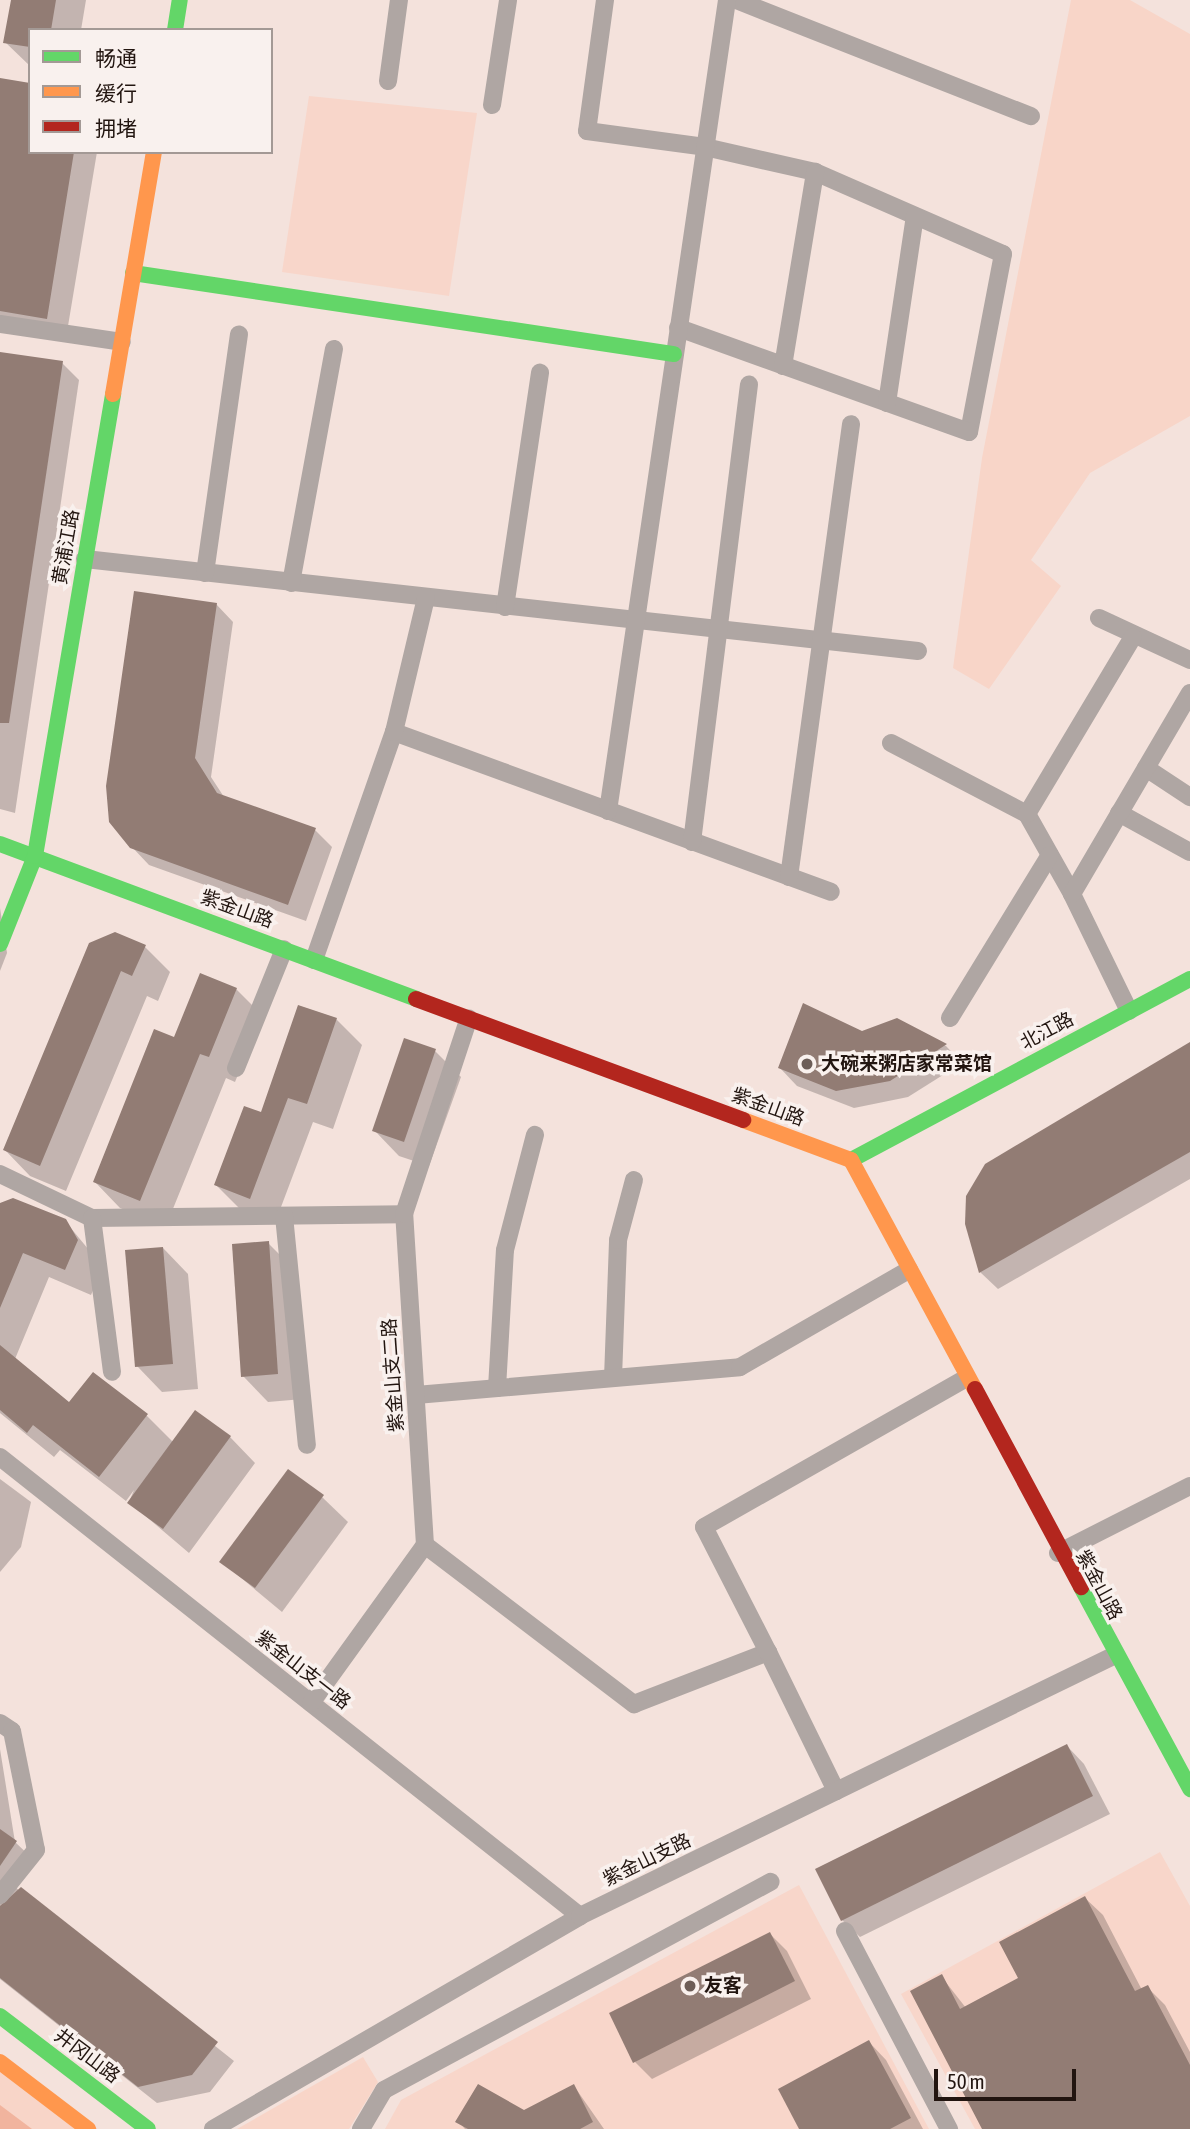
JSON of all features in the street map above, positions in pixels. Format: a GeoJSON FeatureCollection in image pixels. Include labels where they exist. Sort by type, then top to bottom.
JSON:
{"type":"FeatureCollection","features":[{"type":"Feature","properties":{"kind":"street"},"geometry":{"type":"LineString","coordinates":[[175,28],[180,0]]}},
{"type":"Feature","properties":{"kind":"street"},"geometry":{"type":"LineString","coordinates":[[388,81],[399,0]]}},
{"type":"Feature","properties":{"kind":"street"},"geometry":{"type":"LineString","coordinates":[[492,105],[508,0]]}},
{"type":"Feature","properties":{"kind":"street"},"geometry":{"type":"LineString","coordinates":[[605,0],[587,131],[705,147],[815,172],[1003,254],[969,432],[678,328]]}},
{"type":"Feature","properties":{"kind":"street"},"geometry":{"type":"LineString","coordinates":[[608,811],[727,0]]}},
{"type":"Feature","properties":{"kind":"street"},"geometry":{"type":"LineString","coordinates":[[736,0],[1031,116]]}},
{"type":"Feature","properties":{"kind":"street","name":"黄浦江路"},"geometry":{"type":"LineString","coordinates":[[0,944],[35,856],[154,154]]}},
{"type":"Feature","properties":{"kind":"street"},"geometry":{"type":"LineString","coordinates":[[783,366],[815,172]]}},
{"type":"Feature","properties":{"kind":"street"},"geometry":{"type":"LineString","coordinates":[[887,403],[915,216]]}},
{"type":"Feature","properties":{"kind":"street"},"geometry":{"type":"LineString","coordinates":[[133,273],[674,354]]}},
{"type":"Feature","properties":{"kind":"street"},"geometry":{"type":"LineString","coordinates":[[0,324],[122,342]]}},
{"type":"Feature","properties":{"kind":"street"},"geometry":{"type":"LineString","coordinates":[[205,573],[239,334]]}},
{"type":"Feature","properties":{"kind":"street"},"geometry":{"type":"LineString","coordinates":[[291,583],[334,349]]}},
{"type":"Feature","properties":{"kind":"street"},"geometry":{"type":"LineString","coordinates":[[505,607],[540,373]]}},
{"type":"Feature","properties":{"kind":"street"},"geometry":{"type":"LineString","coordinates":[[692,842],[749,385]]}},
{"type":"Feature","properties":{"kind":"street"},"geometry":{"type":"LineString","coordinates":[[789,877],[851,424]]}},
{"type":"Feature","properties":{"kind":"street"},"geometry":{"type":"LineString","coordinates":[[85,559],[918,651]]}},
{"type":"Feature","properties":{"kind":"street"},"geometry":{"type":"LineString","coordinates":[[314,960],[394,732],[426,598]]}},
{"type":"Feature","properties":{"kind":"street"},"geometry":{"type":"LineString","coordinates":[[1098,618],[1133,637],[1190,660]]}},
{"type":"Feature","properties":{"kind":"street"},"geometry":{"type":"LineString","coordinates":[[1027,814],[1133,637]]}},
{"type":"Feature","properties":{"kind":"street"},"geometry":{"type":"LineString","coordinates":[[1072,894],[1190,693]]}},
{"type":"Feature","properties":{"kind":"street"},"geometry":{"type":"LineString","coordinates":[[394,732],[831,892]]}},
{"type":"Feature","properties":{"kind":"street"},"geometry":{"type":"LineString","coordinates":[[891,743],[1027,814],[1072,894],[1129,1011]]}},
{"type":"Feature","properties":{"kind":"street"},"geometry":{"type":"LineString","coordinates":[[1146,768],[1190,797]]}},
{"type":"Feature","properties":{"kind":"street"},"geometry":{"type":"LineString","coordinates":[[1119,813],[1190,852]]}},
{"type":"Feature","properties":{"kind":"street","name":"紫金山路"},"geometry":{"type":"LineString","coordinates":[[0,844],[850,1160],[1113,1656],[1190,1789]]}},
{"type":"Feature","properties":{"kind":"street"},"geometry":{"type":"LineString","coordinates":[[950,1018],[1050,855]]}},
{"type":"Feature","properties":{"kind":"street"},"geometry":{"type":"LineString","coordinates":[[236,1068],[284,948]]}},
{"type":"Feature","properties":{"kind":"street","name":"北江路"},"geometry":{"type":"LineString","coordinates":[[850,1160],[1190,979]]}},
{"type":"Feature","properties":{"kind":"street","name":"紫金山支二路"},"geometry":{"type":"LineString","coordinates":[[425,1545],[404,1214],[469,1018]]}},
{"type":"Feature","properties":{"kind":"street"},"geometry":{"type":"LineString","coordinates":[[497,1388],[505,1250],[535,1135]]}},
{"type":"Feature","properties":{"kind":"street"},"geometry":{"type":"LineString","coordinates":[[0,1174],[92,1218],[404,1214]]}},
{"type":"Feature","properties":{"kind":"street"},"geometry":{"type":"LineString","coordinates":[[612,1378],[618,1240],[634,1180]]}},
{"type":"Feature","properties":{"kind":"street"},"geometry":{"type":"LineString","coordinates":[[284,1216],[307,1445]]}},
{"type":"Feature","properties":{"kind":"street"},"geometry":{"type":"LineString","coordinates":[[92,1218],[112,1372]]}},
{"type":"Feature","properties":{"kind":"street"},"geometry":{"type":"LineString","coordinates":[[416,1395],[740,1367],[909,1270]]}},
{"type":"Feature","properties":{"kind":"street"},"geometry":{"type":"LineString","coordinates":[[836,1791],[704,1527],[965,1379]]}},
{"type":"Feature","properties":{"kind":"street","name":"紫金山支一路"},"geometry":{"type":"LineString","coordinates":[[0,1457],[580,1916]]}},
{"type":"Feature","properties":{"kind":"street"},"geometry":{"type":"LineString","coordinates":[[1058,1552],[1190,1486]]}},
{"type":"Feature","properties":{"kind":"street"},"geometry":{"type":"LineString","coordinates":[[311,1703],[425,1545],[634,1704],[768,1651]]}},
{"type":"Feature","properties":{"kind":"street","name":"紫金山支路"},"geometry":{"type":"LineString","coordinates":[[214,2129],[580,1916],[1113,1656]]}},
{"type":"Feature","properties":{"kind":"street"},"geometry":{"type":"LineString","coordinates":[[0,1723],[12,1731],[36,1850],[0,1895]]}},
{"type":"Feature","properties":{"kind":"street"},"geometry":{"type":"LineString","coordinates":[[360,2129],[384,2090],[771,1882]]}},
{"type":"Feature","properties":{"kind":"street"},"geometry":{"type":"LineString","coordinates":[[845,1931],[948,2129]]}},
{"type":"Feature","properties":{"kind":"street","name":"井冈山路"},"geometry":{"type":"LineString","coordinates":[[0,2016],[148,2129]]}},
{"type":"Feature","properties":{"kind":"street"},"geometry":{"type":"LineString","coordinates":[[0,2062],[88,2129]]}},
{"type":"Feature","properties":{"kind":"shaded area"},"geometry":{"type":"Polygon","coordinates":[[[1071,0],[1130,0],[1190,34],[1190,416],[1090,473],[1031,560],[1061,586],[989,689],[953,668],[982,458],[1071,0]]]}},
{"type":"Feature","properties":{"kind":"shaded area"},"geometry":{"type":"Polygon","coordinates":[[[309,96],[477,113],[449,296],[282,272],[309,96]]]}},
{"type":"Feature","properties":{"kind":"shaded area"},"geometry":{"type":"Polygon","coordinates":[[[1160,1852],[1190,1906],[1190,2129],[975,2129],[901,1994],[1160,1852]]]}},
{"type":"Feature","properties":{"kind":"shaded area"},"geometry":{"type":"Polygon","coordinates":[[[799,1885],[929,2129],[385,2129],[401,2100],[799,1885]]]}},
{"type":"Feature","properties":{"kind":"shaded area"},"geometry":{"type":"Polygon","coordinates":[[[363,2057],[378,2082],[349,2129],[237,2129],[363,2057]]]}},
{"type":"Feature","properties":{"kind":"shaded area"},"geometry":{"type":"Polygon","coordinates":[[[0,2061],[90,2129],[0,2129],[0,2061]]]}},
{"type":"Feature","properties":{"kind":"shaded area"},"geometry":{"type":"Polygon","coordinates":[[[0,2105],[32,2129],[0,2129],[0,2105]]]}},
{"type":"Feature","properties":{"kind":"building"},"geometry":{"type":"Polygon","coordinates":[[[11,0],[56,0],[51,28],[28,28],[28,47],[3,43],[11,0]]]}},
{"type":"Feature","properties":{"kind":"building"},"geometry":{"type":"Polygon","coordinates":[[[0,78],[28,83],[28,154],[74,154],[47,319],[0,311],[0,78]]]}},
{"type":"Feature","properties":{"kind":"building"},"geometry":{"type":"Polygon","coordinates":[[[0,352],[63,361],[9,723],[0,723],[0,352]]]}},
{"type":"Feature","properties":{"kind":"building"},"geometry":{"type":"Polygon","coordinates":[[[134,591],[217,603],[195,758],[217,793],[316,828],[288,905],[130,848],[109,822],[106,786],[134,591]]]}},
{"type":"Feature","properties":{"kind":"building"},"geometry":{"type":"Polygon","coordinates":[[[115,932],[146,945],[132,976],[121,971],[40,1166],[3,1150],[89,943],[115,932]]]}},
{"type":"Feature","properties":{"kind":"building"},"geometry":{"type":"Polygon","coordinates":[[[200,973],[237,988],[209,1057],[200,1054],[140,1201],[93,1182],[154,1029],[174,1037],[200,973]]]}},
{"type":"Feature","properties":{"kind":"building"},"geometry":{"type":"Polygon","coordinates":[[[803,1003],[862,1031],[897,1018],[947,1044],[890,1081],[836,1091],[778,1068],[803,1003]]]}},
{"type":"Feature","properties":{"kind":"building"},"geometry":{"type":"Polygon","coordinates":[[[298,1005],[337,1018],[307,1104],[288,1098],[250,1199],[214,1185],[244,1106],[261,1112],[298,1005]]]}},
{"type":"Feature","properties":{"kind":"building"},"geometry":{"type":"Polygon","coordinates":[[[404,1038],[436,1049],[404,1142],[372,1131],[404,1038]]]}},
{"type":"Feature","properties":{"kind":"building"},"geometry":{"type":"Polygon","coordinates":[[[1190,1042],[1190,1152],[979,1273],[965,1224],[966,1196],[985,1164],[1190,1042]]]}},
{"type":"Feature","properties":{"kind":"building"},"geometry":{"type":"Polygon","coordinates":[[[13,1198],[66,1219],[78,1240],[65,1270],[23,1253],[0,1308],[0,1203],[13,1198]]]}},
{"type":"Feature","properties":{"kind":"building"},"geometry":{"type":"Polygon","coordinates":[[[269,1241],[278,1374],[241,1377],[232,1244],[269,1241]]]}},
{"type":"Feature","properties":{"kind":"building"},"geometry":{"type":"Polygon","coordinates":[[[163,1247],[173,1364],[135,1367],[125,1250],[163,1247]]]}},
{"type":"Feature","properties":{"kind":"building"},"geometry":{"type":"Polygon","coordinates":[[[0,1345],[69,1402],[93,1372],[148,1414],[99,1477],[33,1425],[27,1433],[0,1410],[0,1345]]]}},
{"type":"Feature","properties":{"kind":"building"},"geometry":{"type":"Polygon","coordinates":[[[195,1410],[231,1436],[163,1529],[127,1503],[195,1410]]]}},
{"type":"Feature","properties":{"kind":"building"},"geometry":{"type":"Polygon","coordinates":[[[288,1469],[324,1495],[255,1588],[219,1562],[288,1469]]]}},
{"type":"Feature","properties":{"kind":"building"},"geometry":{"type":"Polygon","coordinates":[[[1067,1744],[1093,1796],[841,1921],[815,1869],[1067,1744]]]}},
{"type":"Feature","properties":{"kind":"building"},"geometry":{"type":"Polygon","coordinates":[[[0,1829],[17,1841],[0,1866],[0,1829]]]}},
{"type":"Feature","properties":{"kind":"building"},"geometry":{"type":"Polygon","coordinates":[[[21,1887],[218,2042],[192,2075],[138,2087],[0,1978],[0,1906],[21,1887]]]}},
{"type":"Feature","properties":{"kind":"building"},"geometry":{"type":"Polygon","coordinates":[[[1085,1896],[1135,1991],[1148,1985],[1190,2065],[1190,2129],[982,2129],[910,1991],[942,1974],[960,2009],[1018,1978],[999,1942],[1085,1896]]]}},
{"type":"Feature","properties":{"kind":"building"},"geometry":{"type":"Polygon","coordinates":[[[770,1932],[795,1981],[633,2063],[609,2013],[770,1932]]]}},
{"type":"Feature","properties":{"kind":"building"},"geometry":{"type":"Polygon","coordinates":[[[869,2040],[911,2118],[890,2129],[799,2129],[778,2089],[869,2040]]]}},
{"type":"Feature","properties":{"kind":"building"},"geometry":{"type":"Polygon","coordinates":[[[478,2084],[524,2110],[574,2084],[593,2122],[580,2129],[468,2129],[455,2122],[478,2084]]]}},
{"type":"Feature","properties":{"kind":"traffic: fast"},"geometry":{"type":"LineString","coordinates":[[175,28],[180,0]]}},
{"type":"Feature","properties":{"kind":"traffic: fast"},"geometry":{"type":"LineString","coordinates":[[133,273],[674,354]]}},
{"type":"Feature","properties":{"kind":"traffic: fast"},"geometry":{"type":"LineString","coordinates":[[0,944],[35,856],[113,394]]}},
{"type":"Feature","properties":{"kind":"traffic: fast"},"geometry":{"type":"LineString","coordinates":[[0,844],[416,999]]}},
{"type":"Feature","properties":{"kind":"traffic: fast"},"geometry":{"type":"LineString","coordinates":[[851,1160],[1190,979]]}},
{"type":"Feature","properties":{"kind":"traffic: fast"},"geometry":{"type":"LineString","coordinates":[[1081,1587],[1190,1789]]}},
{"type":"Feature","properties":{"kind":"traffic: fast"},"geometry":{"type":"LineString","coordinates":[[0,2016],[148,2129]]}},
{"type":"Feature","properties":{"kind":"traffic: slow"},"geometry":{"type":"LineString","coordinates":[[113,394],[154,154]]}},
{"type":"Feature","properties":{"kind":"traffic: slow"},"geometry":{"type":"LineString","coordinates":[[743,1120],[851,1160],[975,1389]]}},
{"type":"Feature","properties":{"kind":"traffic: slow"},"geometry":{"type":"LineString","coordinates":[[0,2062],[88,2129]]}},
{"type":"Feature","properties":{"kind":"traffic: jam"},"geometry":{"type":"LineString","coordinates":[[416,999],[743,1120]]}},
{"type":"Feature","properties":{"kind":"traffic: jam"},"geometry":{"type":"LineString","coordinates":[[975,1389],[1081,1587]]}},
{"type":"Feature","properties":{"kind":"place","name":"大碗来粥店家常菜馆"},"geometry":{"type":"Point","coordinates":[807,1064]}},
{"type":"Feature","properties":{"kind":"place","name":"友客"},"geometry":{"type":"Point","coordinates":[690,1986]}}]}
